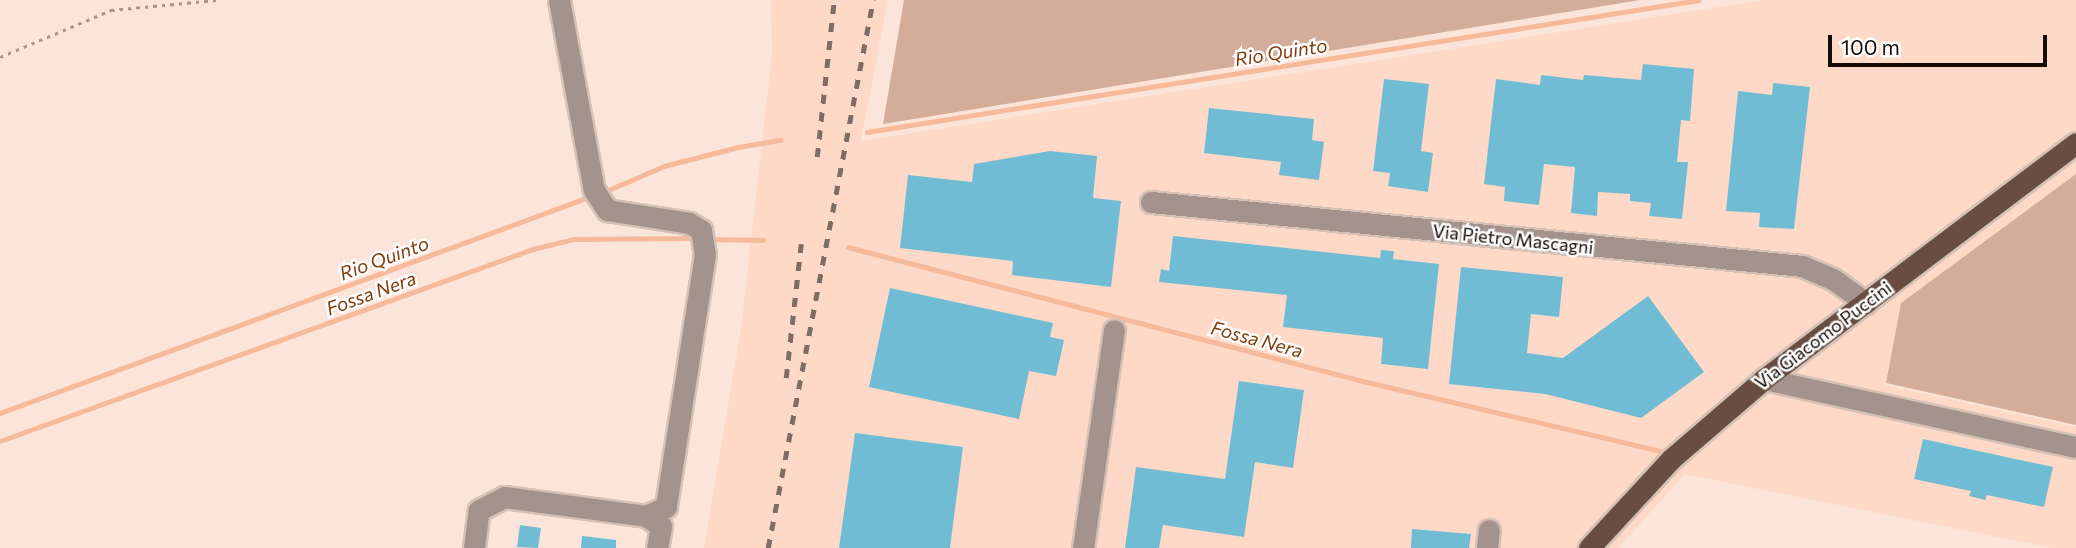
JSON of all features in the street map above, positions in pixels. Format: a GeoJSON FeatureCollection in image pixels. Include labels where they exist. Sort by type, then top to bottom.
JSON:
{"type":"FeatureCollection","features":[{"type":"Feature","properties":{"kind":"main road","name":"Via Giacomo Puccini"},"geometry":{"type":"LineString","coordinates":[[1589,548],[1671,459],[1764,379],[2076,143]]}},
{"type":"Feature","properties":{"kind":"street"},"geometry":{"type":"LineString","coordinates":[[559,0],[598,195],[607,210],[690,223],[702,238],[705,254],[666,507],[646,516]]}},
{"type":"Feature","properties":{"kind":"street","name":"Via Pietro Mascagni"},"geometry":{"type":"LineString","coordinates":[[1151,202],[1802,266],[1833,279],[1866,303]]}},
{"type":"Feature","properties":{"kind":"street"},"geometry":{"type":"LineString","coordinates":[[1083,548],[1114,330]]}},
{"type":"Feature","properties":{"kind":"street"},"geometry":{"type":"LineString","coordinates":[[1764,379],[2076,447]]}},
{"type":"Feature","properties":{"kind":"street"},"geometry":{"type":"LineString","coordinates":[[474,548],[479,510],[504,497],[646,516],[661,526],[657,548]]}},
{"type":"Feature","properties":{"kind":"path"},"geometry":{"type":"LineString","coordinates":[[0,57],[111,10],[217,0]]}},
{"type":"Feature","properties":{"kind":"shaded area"},"geometry":{"type":"Polygon","coordinates":[[[771,0],[888,0],[861,141],[1764,0],[2076,0],[2076,174],[1901,303],[1885,385],[2076,427],[2076,548],[2052,548],[1685,474],[1618,548],[704,548],[741,329],[772,54],[771,0]]]}},
{"type":"Feature","properties":{"kind":"shaded area"},"geometry":{"type":"Polygon","coordinates":[[[904,0],[1640,0],[883,124],[904,0]]]}},
{"type":"Feature","properties":{"kind":"shaded area"},"geometry":{"type":"Polygon","coordinates":[[[2076,174],[2076,425],[1886,383],[1901,303],[2076,174]]]}},
{"type":"Feature","properties":{"kind":"building"},"geometry":{"type":"Polygon","coordinates":[[[1643,64],[1694,69],[1690,121],[1681,120],[1677,162],[1688,162],[1682,219],[1649,216],[1651,203],[1630,201],[1630,194],[1598,192],[1597,216],[1571,213],[1575,167],[1544,164],[1539,205],[1504,201],[1505,187],[1484,184],[1496,79],[1540,85],[1541,75],[1583,80],[1584,75],[1641,80],[1643,64]]]}},
{"type":"Feature","properties":{"kind":"building"},"geometry":{"type":"Polygon","coordinates":[[[1384,79],[1429,84],[1421,151],[1433,153],[1428,192],[1388,186],[1390,173],[1373,171],[1384,79]]]}},
{"type":"Feature","properties":{"kind":"building"},"geometry":{"type":"Polygon","coordinates":[[[1773,83],[1810,87],[1794,229],[1759,227],[1760,213],[1726,211],[1738,91],[1772,95],[1773,83]]]}},
{"type":"Feature","properties":{"kind":"building"},"geometry":{"type":"Polygon","coordinates":[[[1209,108],[1314,119],[1312,140],[1324,142],[1319,180],[1279,175],[1281,162],[1204,153],[1209,108]]]}},
{"type":"Feature","properties":{"kind":"building"},"geometry":{"type":"Polygon","coordinates":[[[1050,151],[1097,156],[1093,198],[1121,201],[1111,287],[1012,275],[1013,261],[900,248],[908,175],[972,182],[974,164],[1050,151]]]}},
{"type":"Feature","properties":{"kind":"building"},"geometry":{"type":"Polygon","coordinates":[[[1173,236],[1380,258],[1381,250],[1394,251],[1393,259],[1439,264],[1428,369],[1381,364],[1383,338],[1283,327],[1287,295],[1159,282],[1161,269],[1169,271],[1173,236]]]}},
{"type":"Feature","properties":{"kind":"building"},"geometry":{"type":"Polygon","coordinates":[[[1461,267],[1563,277],[1559,317],[1531,314],[1527,353],[1563,358],[1648,296],[1704,372],[1641,418],[1545,394],[1449,384],[1461,267]]]}},
{"type":"Feature","properties":{"kind":"building"},"geometry":{"type":"Polygon","coordinates":[[[890,288],[1053,323],[1050,337],[1064,340],[1056,376],[1029,371],[1019,419],[869,387],[890,288]]]}},
{"type":"Feature","properties":{"kind":"building"},"geometry":{"type":"Polygon","coordinates":[[[1239,381],[1304,390],[1293,468],[1255,462],[1244,537],[1163,525],[1159,548],[1125,548],[1136,467],[1225,479],[1239,381]]]}},
{"type":"Feature","properties":{"kind":"building"},"geometry":{"type":"Polygon","coordinates":[[[855,433],[963,447],[950,548],[839,548],[855,433]]]}},
{"type":"Feature","properties":{"kind":"building"},"geometry":{"type":"Polygon","coordinates":[[[1923,439],[2053,467],[2044,507],[1987,495],[1985,500],[1969,496],[1971,491],[1914,479],[1923,439]]]}},
{"type":"Feature","properties":{"kind":"building"},"geometry":{"type":"Polygon","coordinates":[[[520,525],[541,528],[538,548],[517,547],[520,525]]]}},
{"type":"Feature","properties":{"kind":"building"},"geometry":{"type":"Polygon","coordinates":[[[1412,529],[1471,534],[1469,548],[1411,548],[1412,529]]]}},
{"type":"Feature","properties":{"kind":"building"},"geometry":{"type":"Polygon","coordinates":[[[582,536],[616,540],[616,548],[581,548],[582,536]]]}},
{"type":"Feature","properties":{"kind":"waterway","name":"Rio Quinto"},"geometry":{"type":"LineString","coordinates":[[867,132],[1699,0]]}},
{"type":"Feature","properties":{"kind":"waterway","name":"Rio Quinto"},"geometry":{"type":"LineString","coordinates":[[604,192],[664,166],[738,147],[780,140]]}},
{"type":"Feature","properties":{"kind":"waterway","name":"Rio Quinto"},"geometry":{"type":"LineString","coordinates":[[0,413],[589,197]]}},
{"type":"Feature","properties":{"kind":"waterway","name":"Fossa Nera"},"geometry":{"type":"LineString","coordinates":[[0,441],[533,249],[574,239],[696,238]]}},
{"type":"Feature","properties":{"kind":"waterway","name":"Fossa Nera"},"geometry":{"type":"LineString","coordinates":[[708,239],[763,240]]}},
{"type":"Feature","properties":{"kind":"waterway","name":"Fossa Nera"},"geometry":{"type":"LineString","coordinates":[[848,247],[1367,382],[1661,451]]}},
{"type":"Feature","properties":{"kind":"railway"},"geometry":{"type":"LineString","coordinates":[[817,157],[834,0]]}},
{"type":"Feature","properties":{"kind":"railway"},"geometry":{"type":"LineString","coordinates":[[768,548],[873,0]]}},
{"type":"Feature","properties":{"kind":"railway"},"geometry":{"type":"LineString","coordinates":[[786,378],[801,244]]}}]}
